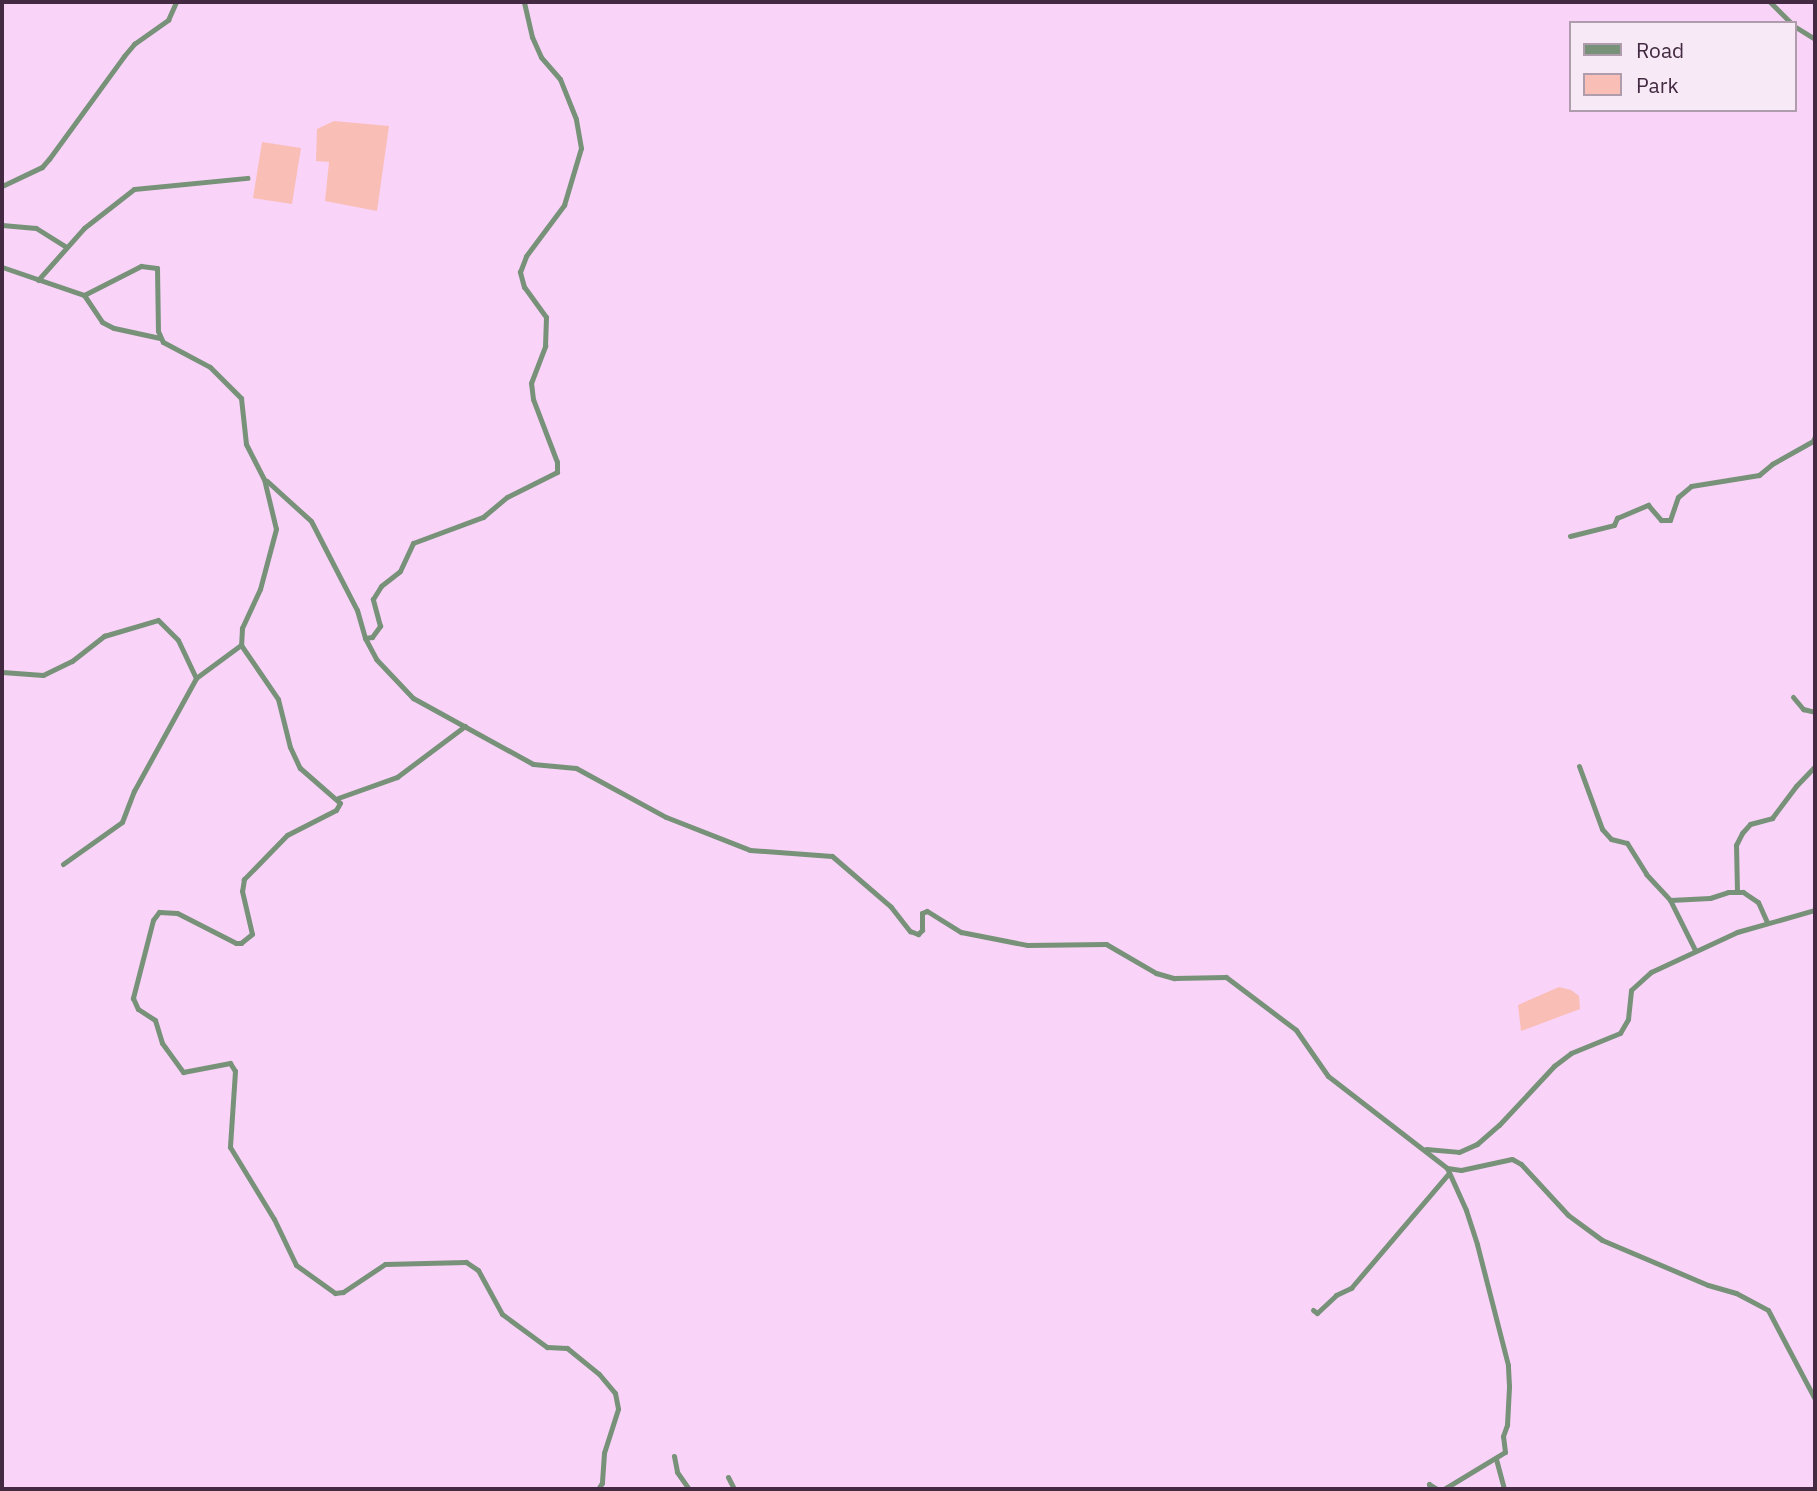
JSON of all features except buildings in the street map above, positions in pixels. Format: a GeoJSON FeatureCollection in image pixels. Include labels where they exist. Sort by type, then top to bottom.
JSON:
{"type":"FeatureCollection","features":[{"type":"Feature","properties":{"kind":"street"},"geometry":{"type":"LineString","coordinates":[[2,186],[41,167],[49,159],[124,55],[134,44],[168,20],[176,2]]}},
{"type":"Feature","properties":{"kind":"street"},"geometry":{"type":"LineString","coordinates":[[365,638],[372,637],[380,626],[373,599],[381,586],[400,571],[413,543],[483,517],[507,497],[557,472],[557,462],[533,400],[531,383],[545,346],[546,317],[524,287],[520,272],[538,237],[564,205],[580,148],[572,109],[560,79],[541,57],[532,37],[524,2]]}},
{"type":"Feature","properties":{"kind":"street"},"geometry":{"type":"LineString","coordinates":[[1770,2],[1789,21]]}},
{"type":"Feature","properties":{"kind":"street"},"geometry":{"type":"LineString","coordinates":[[1796,27],[1815,39]]}},
{"type":"Feature","properties":{"kind":"street"},"geometry":{"type":"LineString","coordinates":[[38,280],[90,222],[134,189],[247,178]]}},
{"type":"Feature","properties":{"kind":"street"},"geometry":{"type":"LineString","coordinates":[[2,225],[36,228],[67,247]]}},
{"type":"Feature","properties":{"kind":"street"},"geometry":{"type":"LineString","coordinates":[[84,295],[141,266],[157,268],[160,338]]}},
{"type":"Feature","properties":{"kind":"street"},"geometry":{"type":"LineString","coordinates":[[2,267],[84,295],[102,322],[114,328],[160,338],[167,345],[210,367],[235,389],[244,404],[246,444],[264,478],[275,517],[275,540],[260,589],[242,628],[240,645],[278,699],[290,747],[300,768],[307,777],[338,798],[339,807],[287,835],[244,879],[243,900],[252,934],[242,943],[236,943],[177,913],[159,912],[153,920],[132,998],[138,1009],[155,1020],[162,1043],[183,1072],[230,1063],[234,1071],[230,1147],[274,1219],[296,1265],[335,1293],[343,1292],[385,1264],[466,1262],[478,1270],[502,1314],[547,1347],[567,1348],[599,1374],[615,1394],[618,1409],[604,1453],[602,1483],[598,1489]]}},
{"type":"Feature","properties":{"kind":"street"},"geometry":{"type":"LineString","coordinates":[[1815,377],[1815,397]]}},
{"type":"Feature","properties":{"kind":"street"},"geometry":{"type":"LineString","coordinates":[[1570,536],[1614,525],[1617,518],[1648,505],[1661,520],[1670,520],[1678,497],[1691,486],[1759,475],[1772,464],[1813,441],[1815,436]]}},
{"type":"Feature","properties":{"kind":"street"},"geometry":{"type":"LineString","coordinates":[[264,478],[310,521],[357,610],[365,638],[376,659],[413,698],[533,764],[576,768],[666,817],[750,850],[832,856],[891,907],[910,931],[918,934],[922,930],[922,913],[927,911],[961,932],[1027,945],[1106,944],[1165,976],[1226,977],[1296,1030],[1328,1076],[1426,1149],[1448,1171],[1466,1210],[1508,1365],[1507,1425],[1503,1436],[1505,1452],[1444,1489]]}},
{"type":"Feature","properties":{"kind":"street"},"geometry":{"type":"LineString","coordinates":[[2,672],[43,675],[72,661],[104,636],[158,620],[178,640],[196,678]]}},
{"type":"Feature","properties":{"kind":"street"},"geometry":{"type":"LineString","coordinates":[[63,864],[122,822],[134,791],[196,678],[240,645]]}},
{"type":"Feature","properties":{"kind":"street"},"geometry":{"type":"LineString","coordinates":[[1793,698],[1803,709],[1815,712]]}},
{"type":"Feature","properties":{"kind":"street"},"geometry":{"type":"LineString","coordinates":[[338,798],[397,777],[465,726]]}},
{"type":"Feature","properties":{"kind":"street"},"geometry":{"type":"LineString","coordinates":[[1579,766],[1606,835],[1627,844],[1646,874],[1670,900],[1695,950]]}},
{"type":"Feature","properties":{"kind":"street"},"geometry":{"type":"LineString","coordinates":[[1737,892],[1736,845],[1742,833],[1750,824],[1772,818],[1815,766]]}},
{"type":"Feature","properties":{"kind":"street"},"geometry":{"type":"LineString","coordinates":[[1670,900],[1710,898],[1737,892],[1750,894],[1758,902],[1767,922]]}},
{"type":"Feature","properties":{"kind":"street"},"geometry":{"type":"LineString","coordinates":[[1426,1149],[1459,1152],[1477,1144],[1499,1125],[1554,1066],[1571,1053],[1625,1028],[1631,989],[1639,981],[1695,950],[1767,922],[1815,910]]}},
{"type":"Feature","properties":{"kind":"street"},"geometry":{"type":"LineString","coordinates":[[1313,1310],[1317,1312],[1336,1294],[1351,1288],[1448,1171],[1512,1159],[1521,1164],[1568,1215],[1602,1240],[1708,1285],[1736,1293],[1768,1310],[1815,1399]]}},
{"type":"Feature","properties":{"kind":"street"},"geometry":{"type":"LineString","coordinates":[[674,1456],[677,1472],[689,1489]]}},
{"type":"Feature","properties":{"kind":"street"},"geometry":{"type":"LineString","coordinates":[[1496,1459],[1504,1489]]}},
{"type":"Feature","properties":{"kind":"street"},"geometry":{"type":"LineString","coordinates":[[728,1477],[734,1489]]}},
{"type":"Feature","properties":{"kind":"street"},"geometry":{"type":"LineString","coordinates":[[1430,1489],[1429,1484],[1437,1489]]}},
{"type":"Feature","properties":{"kind":"green space"},"geometry":{"type":"Polygon","coordinates":[[[334,121],[389,126],[377,211],[325,201],[329,162],[316,161],[317,129],[334,121]]]}},
{"type":"Feature","properties":{"kind":"green space"},"geometry":{"type":"Polygon","coordinates":[[[262,142],[301,148],[292,204],[253,198],[262,142]]]}},
{"type":"Feature","properties":{"kind":"green space"},"geometry":{"type":"Polygon","coordinates":[[[1559,987],[1571,990],[1579,996],[1580,1009],[1521,1031],[1518,1005],[1559,987]]]}}]}
